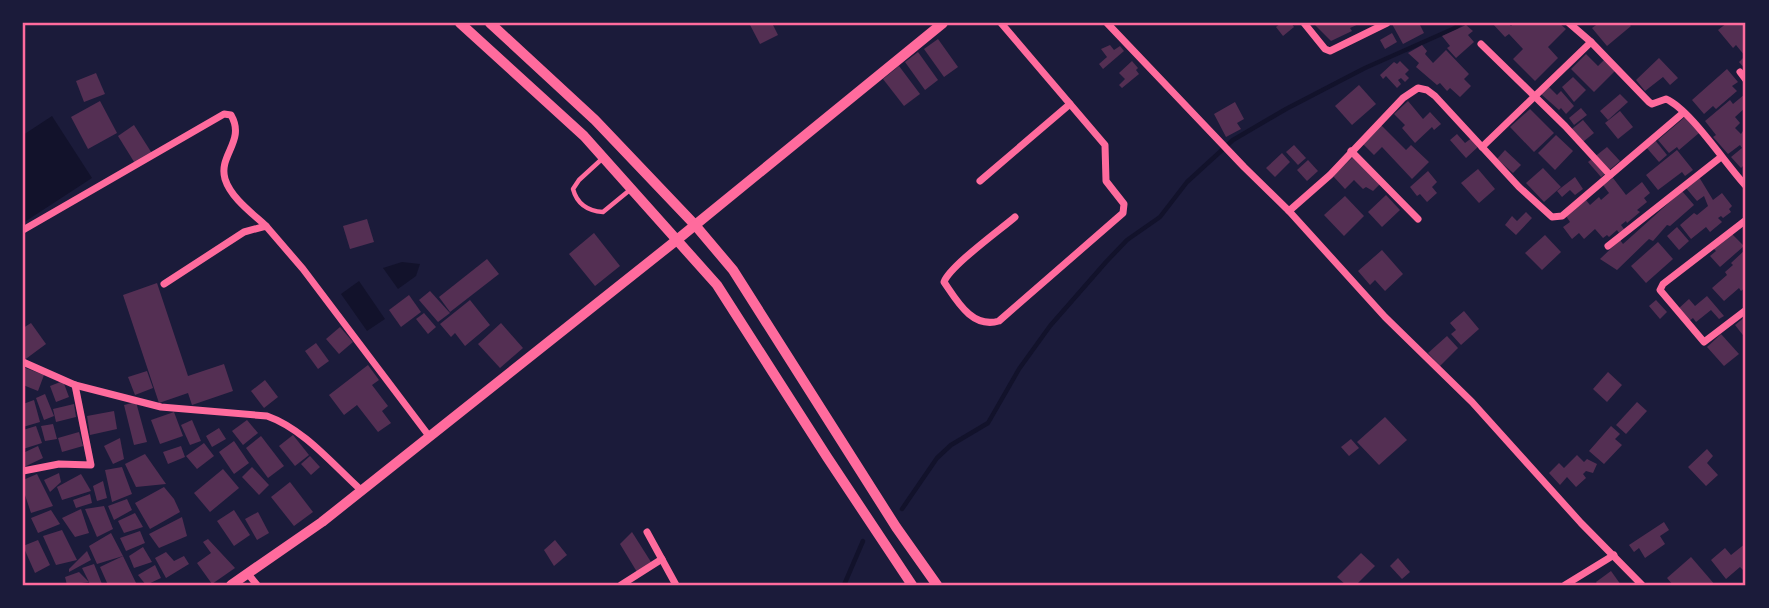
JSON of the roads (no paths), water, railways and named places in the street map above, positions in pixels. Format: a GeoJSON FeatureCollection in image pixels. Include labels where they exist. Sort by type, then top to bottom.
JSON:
{"type":"FeatureCollection","features":[{"type":"Feature","properties":{"kind":"street"},"geometry":{"type":"LineString","coordinates":[[490,23],[595,121],[695,225],[739,281],[873,493],[937,585]]}},
{"type":"Feature","properties":{"kind":"street"},"geometry":{"type":"LineString","coordinates":[[231,585],[249,575],[362,491],[943,23]]}},
{"type":"Feature","properties":{"kind":"street"},"geometry":{"type":"LineString","coordinates":[[1001,23],[1105,145],[1106,181],[1124,204],[1123,213],[999,321],[980,321],[970,317],[944,282],[946,277],[1015,216]]}},
{"type":"Feature","properties":{"kind":"street"},"geometry":{"type":"LineString","coordinates":[[1107,23],[1289,211],[1385,317],[1472,402],[1581,523],[1642,585]]}},
{"type":"Feature","properties":{"kind":"street"},"geometry":{"type":"LineString","coordinates":[[1304,23],[1325,49],[1330,51],[1387,23]]}},
{"type":"Feature","properties":{"kind":"street"},"geometry":{"type":"LineString","coordinates":[[1569,23],[1648,103],[1670,100],[1709,140],[1746,186]]}},
{"type":"Feature","properties":{"kind":"street"},"geometry":{"type":"LineString","coordinates":[[465,24],[604,158],[717,285],[864,516],[912,585]]}},
{"type":"Feature","properties":{"kind":"street"},"geometry":{"type":"LineString","coordinates":[[1482,147],[1591,43]]}},
{"type":"Feature","properties":{"kind":"street"},"geometry":{"type":"LineString","coordinates":[[1481,44],[1536,96],[1609,175]]}},
{"type":"Feature","properties":{"kind":"street"},"geometry":{"type":"LineString","coordinates":[[1740,72],[1746,80]]}},
{"type":"Feature","properties":{"kind":"street"},"geometry":{"type":"LineString","coordinates":[[1289,211],[1330,175],[1404,98],[1418,88],[1435,96],[1552,217],[1562,216],[1683,113]]}},
{"type":"Feature","properties":{"kind":"street"},"geometry":{"type":"LineString","coordinates":[[980,181],[1070,104]]}},
{"type":"Feature","properties":{"kind":"street"},"geometry":{"type":"LineString","coordinates":[[23,230],[224,114],[230,115],[236,124],[235,140],[225,163],[225,178],[239,201],[266,226],[303,269],[429,436]]}},
{"type":"Feature","properties":{"kind":"street"},"geometry":{"type":"LineString","coordinates":[[1351,151],[1418,219]]}},
{"type":"Feature","properties":{"kind":"street"},"geometry":{"type":"LineString","coordinates":[[1608,246],[1721,157]]}},
{"type":"Feature","properties":{"kind":"street"},"geometry":{"type":"LineString","coordinates":[[1746,220],[1663,284],[1660,290],[1704,342],[1746,310]]}},
{"type":"Feature","properties":{"kind":"street"},"geometry":{"type":"LineString","coordinates":[[164,285],[244,232],[266,226]]}},
{"type":"Feature","properties":{"kind":"street"},"geometry":{"type":"LineString","coordinates":[[23,362],[75,385],[161,407],[267,416],[275,419],[297,432],[362,491]]}},
{"type":"Feature","properties":{"kind":"street"},"geometry":{"type":"LineString","coordinates":[[23,471],[59,464],[91,465],[75,385]]}},
{"type":"Feature","properties":{"kind":"street"},"geometry":{"type":"LineString","coordinates":[[647,532],[677,585]]}},
{"type":"Feature","properties":{"kind":"street"},"geometry":{"type":"LineString","coordinates":[[1565,585],[1614,555]]}},
{"type":"Feature","properties":{"kind":"street"},"geometry":{"type":"LineString","coordinates":[[621,585],[662,559]]}},
{"type":"Feature","properties":{"kind":"street"},"geometry":{"type":"LineString","coordinates":[[249,575],[257,585]]}},
{"type":"Feature","properties":{"kind":"lane"},"geometry":{"type":"LineString","coordinates":[[604,158],[579,180],[573,189],[581,205],[593,212],[603,212],[632,189]]}},
{"type":"Feature","properties":{"kind":"waterway"},"geometry":{"type":"LineString","coordinates":[[902,509],[937,458],[951,445],[988,423],[1019,369],[1050,326],[1106,262],[1127,240],[1160,217],[1187,182],[1233,140],[1365,68],[1461,23]]}},
{"type":"Feature","properties":{"kind":"waterway"},"geometry":{"type":"LineString","coordinates":[[844,585],[863,541]]}}]}
